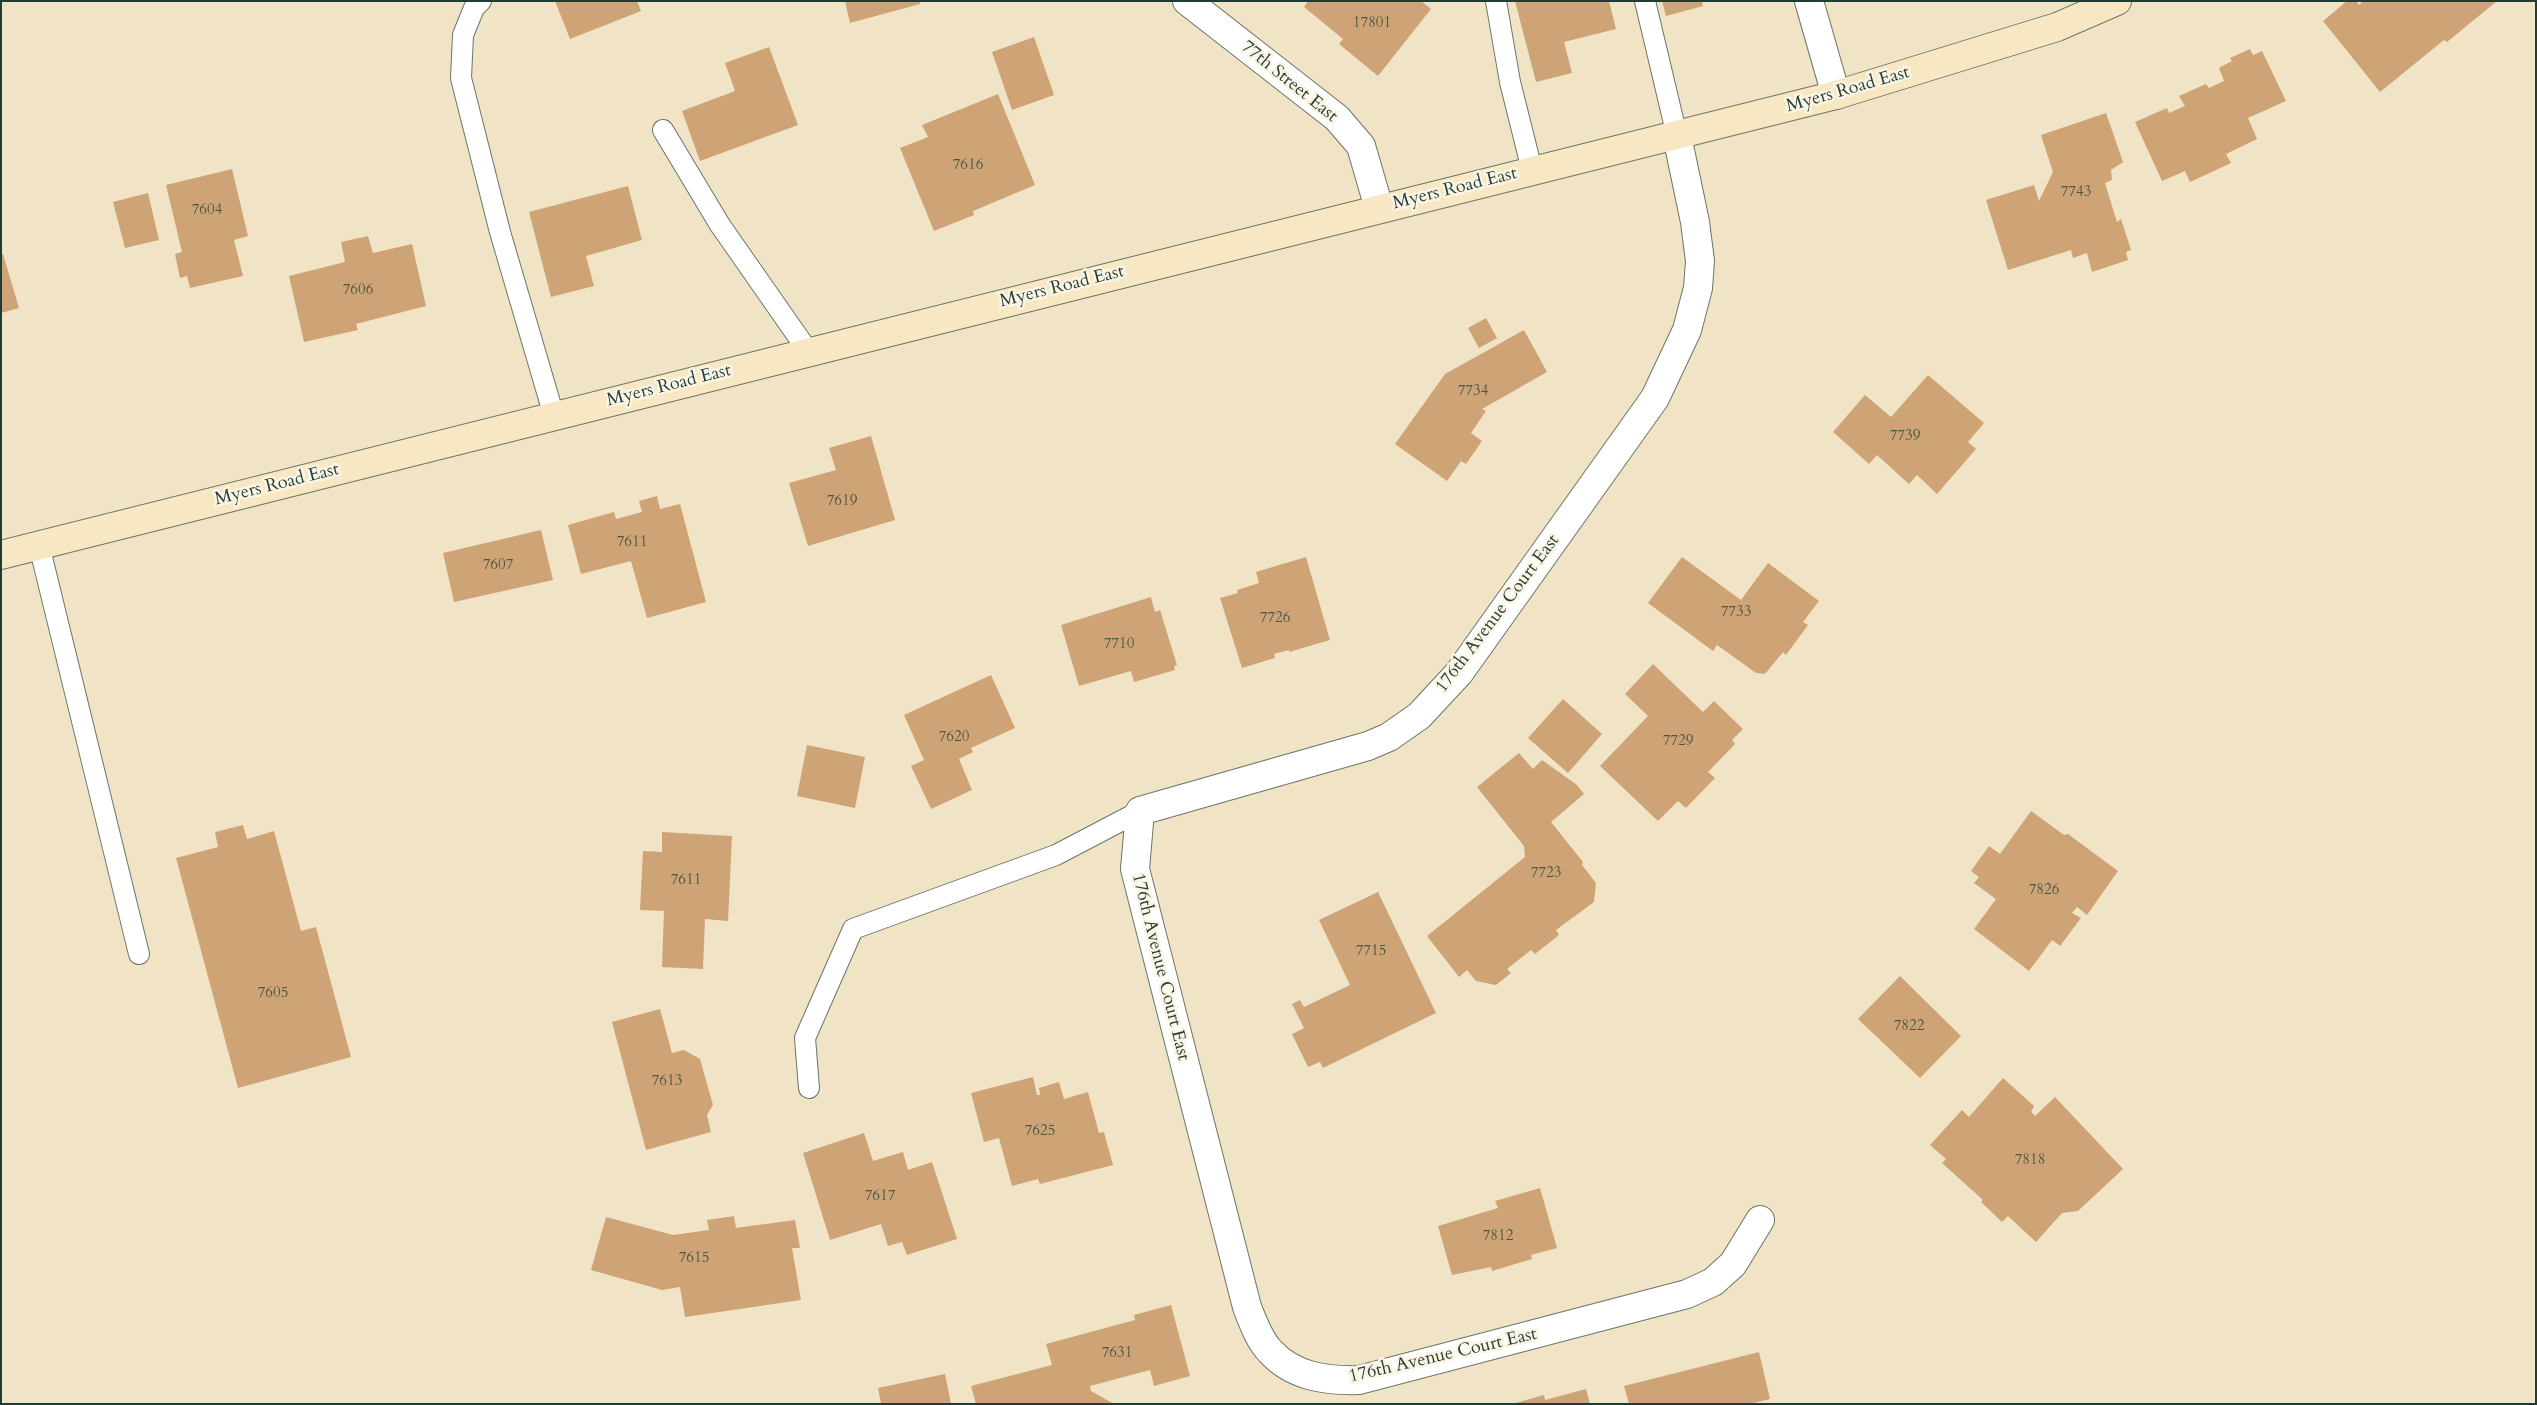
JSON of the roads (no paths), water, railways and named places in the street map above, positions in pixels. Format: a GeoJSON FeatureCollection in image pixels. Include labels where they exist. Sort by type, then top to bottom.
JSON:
{"type":"FeatureCollection","features":[{"type":"Feature","properties":{"kind":"street","name":"77th Street East"},"geometry":{"type":"LineString","coordinates":[[1187,1],[1337,118],[1360,146],[1379,208]]}},
{"type":"Feature","properties":{"kind":"street"},"geometry":{"type":"LineString","coordinates":[[1809,1],[1836,95]]}},
{"type":"Feature","properties":{"kind":"street","name":"Myers Road East"},"geometry":{"type":"LineString","coordinates":[[1,555],[808,351],[1836,95],[2057,27],[2117,1]]}},
{"type":"Feature","properties":{"kind":"street","name":"176th Avenue Court East"},"geometry":{"type":"LineString","coordinates":[[1677,136],[1695,222],[1700,261],[1698,288],[1687,330],[1654,398],[1459,673],[1419,716],[1389,737],[1368,746],[1140,811],[1135,868],[1139,891],[1246,1307],[1256,1329],[1270,1351],[1291,1368],[1313,1377],[1335,1380],[1359,1380],[1687,1294],[1713,1282],[1733,1264],[1760,1220]]}},
{"type":"Feature","properties":{"kind":"lane"},"geometry":{"type":"LineString","coordinates":[[482,1],[474,8],[464,35],[461,78],[500,232],[554,416]]}},
{"type":"Feature","properties":{"kind":"lane"},"geometry":{"type":"LineString","coordinates":[[1496,1],[1510,82],[1532,170]]}},
{"type":"Feature","properties":{"kind":"lane"},"geometry":{"type":"LineString","coordinates":[[1645,1],[1677,136]]}},
{"type":"Feature","properties":{"kind":"lane"},"geometry":{"type":"LineString","coordinates":[[663,130],[720,225],[808,351]]}},
{"type":"Feature","properties":{"kind":"lane"},"geometry":{"type":"LineString","coordinates":[[39,545],[139,954]]}},
{"type":"Feature","properties":{"kind":"lane"},"geometry":{"type":"LineString","coordinates":[[809,1088],[805,1038],[853,929],[1056,856],[1140,811]]}}]}
